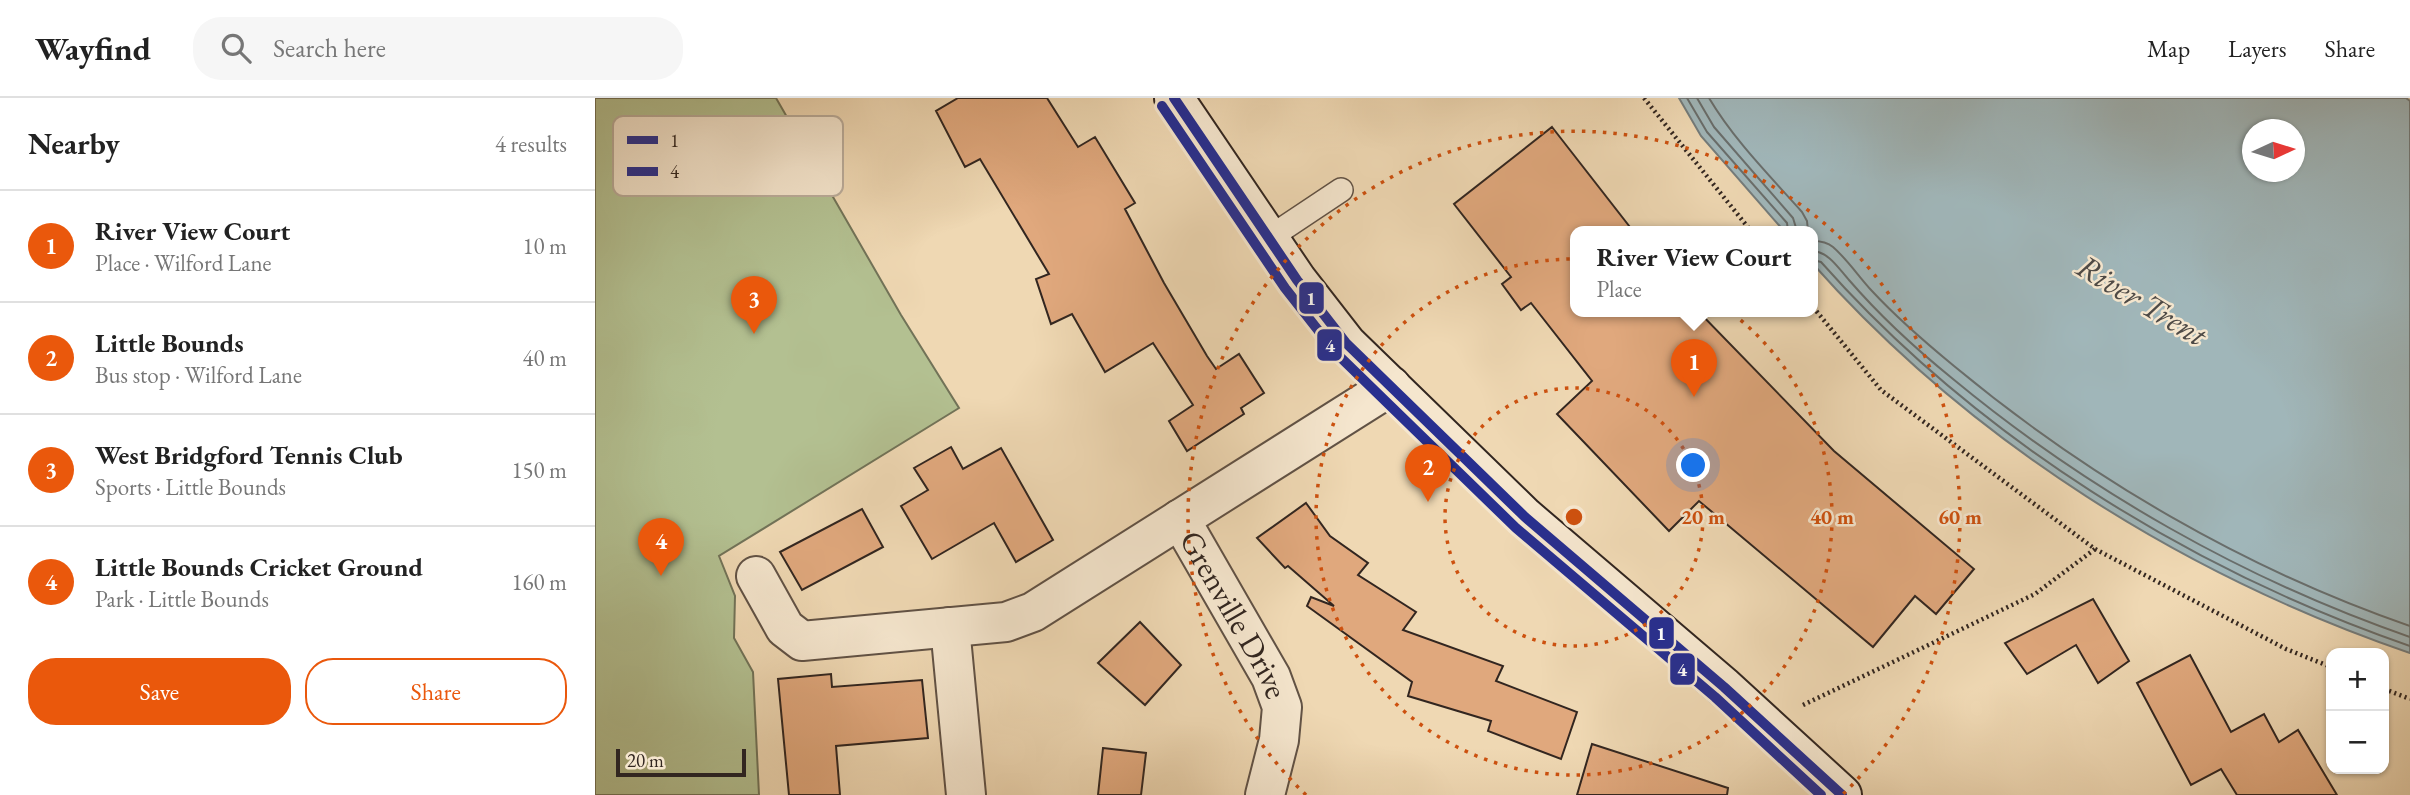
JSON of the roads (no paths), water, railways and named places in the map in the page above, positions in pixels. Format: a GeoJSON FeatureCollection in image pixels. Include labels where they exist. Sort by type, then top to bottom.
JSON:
{"type":"FeatureCollection","features":[{"type":"Feature","properties":{"kind":"street"},"geometry":{"type":"LineString","coordinates":[[1174,98],[1297,280],[1346,343],[1525,517],[1724,687],[1842,795]]}},
{"type":"Feature","properties":{"kind":"street"},"geometry":{"type":"LineString","coordinates":[[756,576],[785,628],[802,641],[1006,622],[1033,612],[1391,386]]}},
{"type":"Feature","properties":{"kind":"street","name":"Grenville Drive"},"geometry":{"type":"LineString","coordinates":[[1180,519],[1271,677],[1282,707],[1279,740],[1265,795]]}},
{"type":"Feature","properties":{"kind":"street"},"geometry":{"type":"LineString","coordinates":[[950,627],[966,795]]}},
{"type":"Feature","properties":{"kind":"lane"},"geometry":{"type":"LineString","coordinates":[[1269,238],[1341,190]]}},
{"type":"Feature","properties":{"kind":"water","name":"River Trent"},"geometry":{"type":"Polygon","coordinates":[[[1679,98],[2406,98],[2410,101],[2410,653],[2326,621],[2244,585],[2164,543],[2086,496],[2012,445],[1941,389],[1875,329],[1818,269],[1818,226],[1780,226],[1701,136],[1679,98]]]}},
{"type":"Feature","properties":{"kind":"place","name":"West Bridgford Tennis Club"},"geometry":{"type":"Point","coordinates":[754,334]}},
{"type":"Feature","properties":{"kind":"place","name":"River View Court"},"geometry":{"type":"Point","coordinates":[1694,397]}},
{"type":"Feature","properties":{"kind":"place","name":"Little Bounds"},"geometry":{"type":"Point","coordinates":[1428,502]}},
{"type":"Feature","properties":{"kind":"place","name":"Little Bounds Cricket Ground"},"geometry":{"type":"Point","coordinates":[661,576]}}]}
